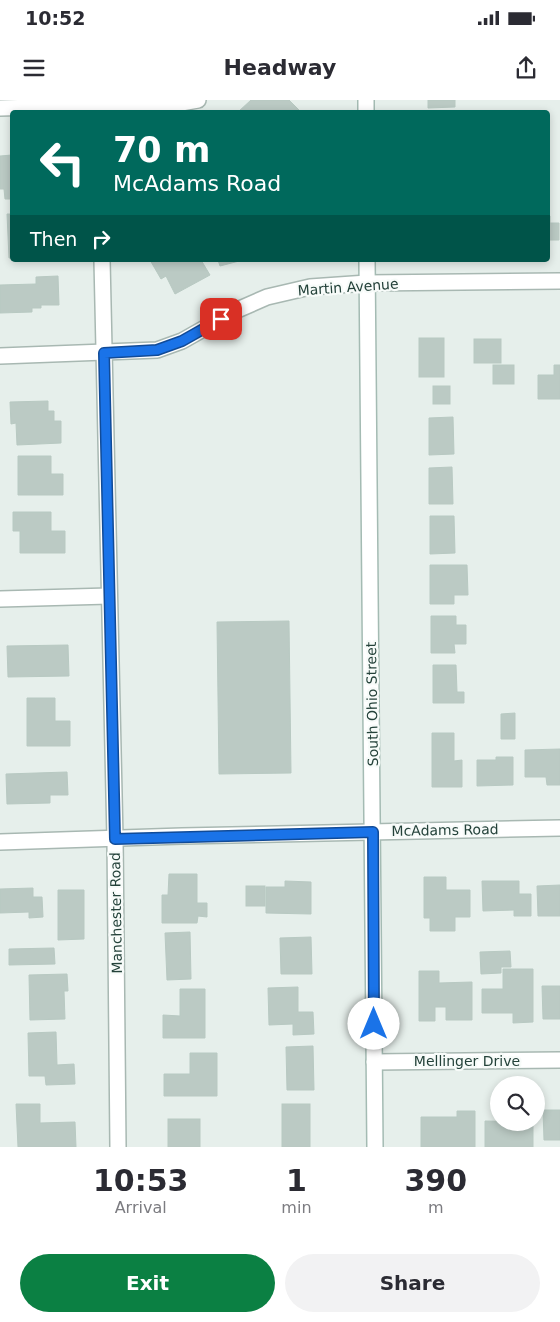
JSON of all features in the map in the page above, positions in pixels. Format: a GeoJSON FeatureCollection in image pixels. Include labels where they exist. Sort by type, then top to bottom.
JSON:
{"type":"FeatureCollection","features":[{"type":"Feature","properties":{"kind":"street"},"geometry":{"type":"LineString","coordinates":[[0,108],[181,103],[198,100]]}},
{"type":"Feature","properties":{"kind":"street","name":"Manchester Road"},"geometry":{"type":"LineString","coordinates":[[102,262],[115,839],[118,1147]]}},
{"type":"Feature","properties":{"kind":"street","name":"South Ohio Street"},"geometry":{"type":"LineString","coordinates":[[367,262],[375,1147]]}},
{"type":"Feature","properties":{"kind":"street","name":"Martin Avenue"},"geometry":{"type":"LineString","coordinates":[[0,356],[157,350],[182,341],[235,311],[268,297],[310,287],[368,284],[560,281]]}},
{"type":"Feature","properties":{"kind":"street"},"geometry":{"type":"LineString","coordinates":[[0,599],[109,596]]}},
{"type":"Feature","properties":{"kind":"street","name":"McAdams Road"},"geometry":{"type":"LineString","coordinates":[[0,842],[560,828]]}},
{"type":"Feature","properties":{"kind":"street","name":"Mellinger Drive"},"geometry":{"type":"LineString","coordinates":[[374,1062],[560,1060]]}},
{"type":"Feature","properties":{"kind":"building"},"geometry":{"type":"Polygon","coordinates":[[[251,100],[289,100],[299,110],[240,110],[251,100]]]}},
{"type":"Feature","properties":{"kind":"building"},"geometry":{"type":"Polygon","coordinates":[[[428,100],[455,100],[455,107],[428,108],[428,100]]]}},
{"type":"Feature","properties":{"kind":"building"},"geometry":{"type":"Polygon","coordinates":[[[10,155],[10,199],[5,199],[4,189],[0,189],[0,156],[10,155]]]}},
{"type":"Feature","properties":{"kind":"building"},"geometry":{"type":"Polygon","coordinates":[[[7,214],[10,214],[9,258],[7,214]]]}},
{"type":"Feature","properties":{"kind":"building"},"geometry":{"type":"Polygon","coordinates":[[[550,223],[559,223],[559,240],[550,240],[550,223]]]}},
{"type":"Feature","properties":{"kind":"building"},"geometry":{"type":"Polygon","coordinates":[[[151,262],[202,262],[210,275],[175,294],[166,276],[161,279],[151,262]]]}},
{"type":"Feature","properties":{"kind":"building"},"geometry":{"type":"Polygon","coordinates":[[[219,262],[235,262],[220,266],[219,262]]]}},
{"type":"Feature","properties":{"kind":"building"},"geometry":{"type":"Polygon","coordinates":[[[58,276],[59,305],[41,305],[41,308],[32,308],[32,312],[0,313],[0,285],[36,284],[36,277],[58,276]]]}},
{"type":"Feature","properties":{"kind":"building"},"geometry":{"type":"Polygon","coordinates":[[[419,338],[444,338],[444,377],[419,377],[419,338]]]}},
{"type":"Feature","properties":{"kind":"building"},"geometry":{"type":"Polygon","coordinates":[[[474,339],[501,339],[501,363],[474,363],[474,339]]]}},
{"type":"Feature","properties":{"kind":"building"},"geometry":{"type":"Polygon","coordinates":[[[493,365],[514,365],[514,384],[493,384],[493,365]]]}},
{"type":"Feature","properties":{"kind":"building"},"geometry":{"type":"Polygon","coordinates":[[[554,365],[560,365],[560,399],[538,399],[538,375],[554,375],[554,365]]]}},
{"type":"Feature","properties":{"kind":"building"},"geometry":{"type":"Polygon","coordinates":[[[433,386],[450,386],[450,404],[433,404],[433,386]]]}},
{"type":"Feature","properties":{"kind":"building"},"geometry":{"type":"Polygon","coordinates":[[[48,401],[48,411],[54,411],[54,421],[61,421],[61,443],[17,445],[16,423],[11,424],[10,402],[48,401]]]}},
{"type":"Feature","properties":{"kind":"building"},"geometry":{"type":"Polygon","coordinates":[[[453,417],[454,454],[429,455],[429,418],[453,417]]]}},
{"type":"Feature","properties":{"kind":"building"},"geometry":{"type":"Polygon","coordinates":[[[18,456],[51,456],[51,474],[63,474],[63,495],[18,495],[18,456]]]}},
{"type":"Feature","properties":{"kind":"building"},"geometry":{"type":"Polygon","coordinates":[[[452,467],[453,504],[429,504],[429,468],[452,467]]]}},
{"type":"Feature","properties":{"kind":"building"},"geometry":{"type":"Polygon","coordinates":[[[13,512],[51,512],[51,531],[65,531],[65,553],[20,553],[20,531],[13,531],[13,512]]]}},
{"type":"Feature","properties":{"kind":"building"},"geometry":{"type":"Polygon","coordinates":[[[430,516],[454,516],[455,553],[430,554],[430,516]]]}},
{"type":"Feature","properties":{"kind":"building"},"geometry":{"type":"Polygon","coordinates":[[[430,565],[467,565],[468,595],[454,595],[454,604],[430,604],[430,565]]]}},
{"type":"Feature","properties":{"kind":"building"},"geometry":{"type":"Polygon","coordinates":[[[431,616],[456,616],[456,625],[466,625],[466,644],[454,644],[455,653],[431,653],[431,616]]]}},
{"type":"Feature","properties":{"kind":"building"},"geometry":{"type":"Polygon","coordinates":[[[289,621],[291,773],[219,774],[217,622],[289,621]]]}},
{"type":"Feature","properties":{"kind":"building"},"geometry":{"type":"Polygon","coordinates":[[[68,645],[69,676],[8,677],[7,646],[68,645]]]}},
{"type":"Feature","properties":{"kind":"building"},"geometry":{"type":"Polygon","coordinates":[[[433,665],[456,665],[457,692],[464,692],[464,703],[433,703],[433,665]]]}},
{"type":"Feature","properties":{"kind":"building"},"geometry":{"type":"Polygon","coordinates":[[[27,698],[55,698],[55,721],[70,721],[70,746],[27,746],[27,698]]]}},
{"type":"Feature","properties":{"kind":"building"},"geometry":{"type":"Polygon","coordinates":[[[515,713],[515,739],[501,739],[501,714],[515,713]]]}},
{"type":"Feature","properties":{"kind":"building"},"geometry":{"type":"Polygon","coordinates":[[[432,733],[454,733],[454,761],[462,760],[462,787],[432,787],[432,733]]]}},
{"type":"Feature","properties":{"kind":"building"},"geometry":{"type":"Polygon","coordinates":[[[560,749],[560,785],[547,785],[546,777],[525,777],[525,750],[560,749]]]}},
{"type":"Feature","properties":{"kind":"building"},"geometry":{"type":"Polygon","coordinates":[[[496,757],[513,757],[513,785],[477,786],[477,760],[496,760],[496,757]]]}},
{"type":"Feature","properties":{"kind":"building"},"geometry":{"type":"Polygon","coordinates":[[[67,772],[68,795],[50,795],[50,803],[7,804],[6,774],[67,772]]]}},
{"type":"Feature","properties":{"kind":"building"},"geometry":{"type":"Polygon","coordinates":[[[169,874],[197,874],[197,903],[207,903],[207,917],[198,916],[197,923],[162,923],[162,895],[168,895],[169,874]]]}},
{"type":"Feature","properties":{"kind":"building"},"geometry":{"type":"Polygon","coordinates":[[[424,877],[446,877],[446,890],[470,890],[470,917],[455,917],[455,931],[430,931],[430,918],[424,918],[424,877]]]}},
{"type":"Feature","properties":{"kind":"building"},"geometry":{"type":"Polygon","coordinates":[[[285,881],[311,882],[311,914],[266,913],[266,887],[285,887],[285,881]]]}},
{"type":"Feature","properties":{"kind":"building"},"geometry":{"type":"Polygon","coordinates":[[[482,881],[519,881],[519,894],[531,894],[531,916],[514,916],[514,910],[483,911],[482,881]]]}},
{"type":"Feature","properties":{"kind":"building"},"geometry":{"type":"Polygon","coordinates":[[[560,885],[560,916],[538,916],[537,886],[560,885]]]}},
{"type":"Feature","properties":{"kind":"building"},"geometry":{"type":"Polygon","coordinates":[[[246,886],[265,886],[265,906],[246,906],[246,886]]]}},
{"type":"Feature","properties":{"kind":"building"},"geometry":{"type":"Polygon","coordinates":[[[33,888],[33,897],[42,897],[43,917],[29,918],[29,912],[0,913],[0,889],[33,888]]]}},
{"type":"Feature","properties":{"kind":"building"},"geometry":{"type":"Polygon","coordinates":[[[58,890],[84,890],[84,939],[58,940],[58,890]]]}},
{"type":"Feature","properties":{"kind":"building"},"geometry":{"type":"Polygon","coordinates":[[[190,932],[191,979],[167,980],[165,933],[190,932]]]}},
{"type":"Feature","properties":{"kind":"building"},"geometry":{"type":"Polygon","coordinates":[[[311,937],[312,974],[281,974],[280,938],[311,937]]]}},
{"type":"Feature","properties":{"kind":"building"},"geometry":{"type":"Polygon","coordinates":[[[54,948],[55,964],[9,965],[9,949],[54,948]]]}},
{"type":"Feature","properties":{"kind":"building"},"geometry":{"type":"Polygon","coordinates":[[[510,951],[511,967],[501,967],[501,973],[481,974],[480,952],[510,951]]]}},
{"type":"Feature","properties":{"kind":"building"},"geometry":{"type":"Polygon","coordinates":[[[503,969],[533,969],[533,1022],[513,1023],[513,1013],[482,1013],[482,989],[503,989],[503,969]]]}},
{"type":"Feature","properties":{"kind":"building"},"geometry":{"type":"Polygon","coordinates":[[[419,971],[439,971],[439,983],[472,982],[472,1020],[446,1020],[446,1007],[435,1007],[435,1021],[419,1021],[419,971]]]}},
{"type":"Feature","properties":{"kind":"building"},"geometry":{"type":"Polygon","coordinates":[[[67,974],[68,991],[64,991],[65,1019],[30,1020],[29,975],[67,974]]]}},
{"type":"Feature","properties":{"kind":"building"},"geometry":{"type":"Polygon","coordinates":[[[542,986],[560,986],[560,1019],[543,1019],[542,986]]]}},
{"type":"Feature","properties":{"kind":"building"},"geometry":{"type":"Polygon","coordinates":[[[298,987],[298,1012],[313,1012],[314,1034],[293,1035],[293,1024],[269,1025],[268,988],[298,987]]]}},
{"type":"Feature","properties":{"kind":"building"},"geometry":{"type":"Polygon","coordinates":[[[180,989],[205,989],[205,1038],[163,1038],[163,1015],[180,1016],[180,989]]]}},
{"type":"Feature","properties":{"kind":"building"},"geometry":{"type":"Polygon","coordinates":[[[56,1032],[57,1065],[74,1064],[75,1084],[46,1085],[45,1076],[29,1076],[28,1033],[56,1032]]]}},
{"type":"Feature","properties":{"kind":"building"},"geometry":{"type":"Polygon","coordinates":[[[313,1046],[314,1090],[287,1090],[286,1047],[313,1046]]]}},
{"type":"Feature","properties":{"kind":"building"},"geometry":{"type":"Polygon","coordinates":[[[190,1053],[217,1053],[217,1096],[164,1096],[164,1074],[190,1074],[190,1053]]]}},
{"type":"Feature","properties":{"kind":"building"},"geometry":{"type":"Polygon","coordinates":[[[16,1104],[40,1104],[40,1123],[75,1122],[76,1147],[18,1147],[16,1104]]]}},
{"type":"Feature","properties":{"kind":"building"},"geometry":{"type":"Polygon","coordinates":[[[282,1104],[310,1104],[310,1147],[282,1147],[282,1104]]]}},
{"type":"Feature","properties":{"kind":"building"},"geometry":{"type":"Polygon","coordinates":[[[545,1110],[560,1110],[560,1140],[544,1140],[545,1110]]]}},
{"type":"Feature","properties":{"kind":"building"},"geometry":{"type":"Polygon","coordinates":[[[457,1111],[475,1111],[475,1147],[421,1147],[421,1117],[457,1117],[457,1111]]]}},
{"type":"Feature","properties":{"kind":"building"},"geometry":{"type":"Polygon","coordinates":[[[168,1119],[200,1119],[200,1147],[168,1147],[168,1119]]]}},
{"type":"Feature","properties":{"kind":"building"},"geometry":{"type":"Polygon","coordinates":[[[485,1121],[490,1121],[490,1131],[533,1131],[533,1147],[485,1147],[485,1121]]]}},
{"type":"Feature","properties":{"kind":"route"},"geometry":{"type":"LineString","coordinates":[[221,319],[182,341],[157,350],[104,353],[115,839],[373,832],[374,1024]]}}]}
